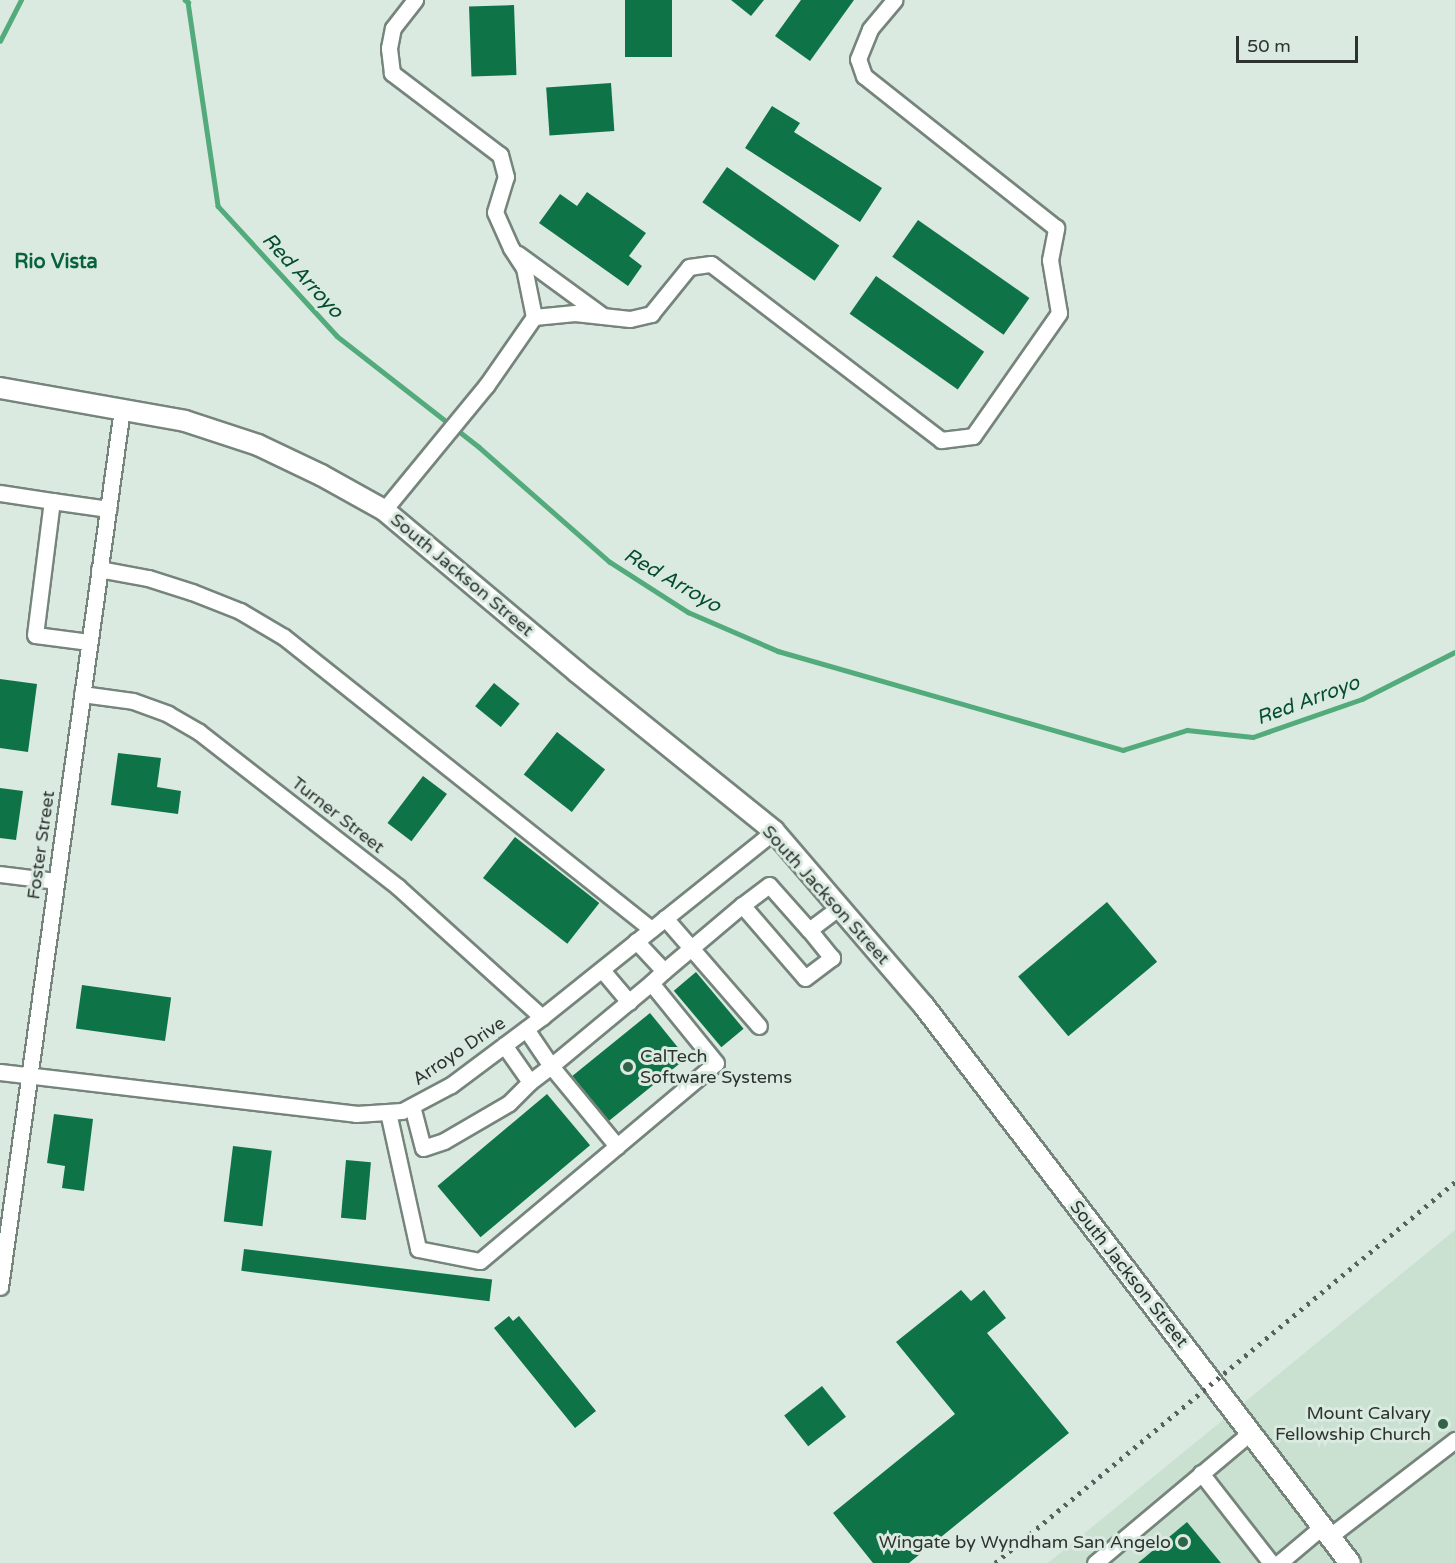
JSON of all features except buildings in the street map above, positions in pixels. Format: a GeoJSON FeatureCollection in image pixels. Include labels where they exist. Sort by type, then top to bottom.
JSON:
{"type":"FeatureCollection","features":[{"type":"Feature","properties":{"kind":"main road","name":"South Jackson Street"},"geometry":{"type":"LineString","coordinates":[[0,388],[185,421],[258,445],[321,475],[384,510],[577,672],[774,831],[924,1006],[1350,1563]]}},
{"type":"Feature","properties":{"kind":"street"},"geometry":{"type":"LineString","coordinates":[[384,510],[486,386],[534,318],[524,268],[511,248],[495,212],[506,177],[500,155],[392,73],[389,48],[393,28],[415,0]]}},
{"type":"Feature","properties":{"kind":"street"},"geometry":{"type":"LineString","coordinates":[[534,318],[574,313],[630,319],[651,314],[689,267],[711,264],[941,440],[973,436],[1059,313],[1050,260],[1056,228],[864,76],[858,59],[870,29],[894,0]]}},
{"type":"Feature","properties":{"kind":"street"},"geometry":{"type":"LineString","coordinates":[[511,248],[603,316]]}},
{"type":"Feature","properties":{"kind":"street","name":"Foster Street"},"geometry":{"type":"LineString","coordinates":[[0,1287],[6,1196],[29,1075],[122,409]]}},
{"type":"Feature","properties":{"kind":"street"},"geometry":{"type":"LineString","coordinates":[[0,493],[108,509]]}},
{"type":"Feature","properties":{"kind":"street"},"geometry":{"type":"LineString","coordinates":[[52,501],[35,635],[89,642]]}},
{"type":"Feature","properties":{"kind":"street"},"geometry":{"type":"LineString","coordinates":[[99,569],[148,578],[192,592],[240,611],[284,637],[651,929]]}},
{"type":"Feature","properties":{"kind":"street","name":"Turner Street"},"geometry":{"type":"LineString","coordinates":[[82,694],[133,701],[168,714],[199,732],[398,887],[542,1017]]}},
{"type":"Feature","properties":{"kind":"street","name":"Arroyo Drive"},"geometry":{"type":"LineString","coordinates":[[0,1072],[356,1114],[402,1111],[451,1085],[504,1046],[774,831]]}},
{"type":"Feature","properties":{"kind":"street"},"geometry":{"type":"LineString","coordinates":[[0,874],[56,881]]}},
{"type":"Feature","properties":{"kind":"street"},"geometry":{"type":"LineString","coordinates":[[397,1155],[444,1141],[482,1121],[509,1103],[530,1082],[629,1002],[691,947],[742,905],[769,885],[832,958],[805,978],[742,905]]}},
{"type":"Feature","properties":{"kind":"street"},"geometry":{"type":"LineString","coordinates":[[809,930],[839,907]]}},
{"type":"Feature","properties":{"kind":"street"},"geometry":{"type":"LineString","coordinates":[[665,918],[759,1026]]}},
{"type":"Feature","properties":{"kind":"street"},"geometry":{"type":"LineString","coordinates":[[636,941],[664,971]]}},
{"type":"Feature","properties":{"kind":"street"},"geometry":{"type":"LineString","coordinates":[[602,970],[629,1002]]}},
{"type":"Feature","properties":{"kind":"street"},"geometry":{"type":"LineString","coordinates":[[388,1112],[418,1249],[480,1261],[716,1063],[651,982]]}},
{"type":"Feature","properties":{"kind":"street"},"geometry":{"type":"LineString","coordinates":[[526,1029],[551,1066],[617,1146]]}},
{"type":"Feature","properties":{"kind":"street"},"geometry":{"type":"LineString","coordinates":[[504,1046],[530,1082]]}},
{"type":"Feature","properties":{"kind":"street"},"geometry":{"type":"LineString","coordinates":[[412,1106],[423,1148]]}},
{"type":"Feature","properties":{"kind":"street"},"geometry":{"type":"LineString","coordinates":[[1095,1563],[1251,1432]]}},
{"type":"Feature","properties":{"kind":"street"},"geometry":{"type":"LineString","coordinates":[[1279,1563],[1455,1440]]}},
{"type":"Feature","properties":{"kind":"street"},"geometry":{"type":"LineString","coordinates":[[1201,1473],[1271,1563]]}},
{"type":"Feature","properties":{"kind":"shaded area"},"geometry":{"type":"Polygon","coordinates":[[[1455,1230],[1455,1563],[1048,1563],[1455,1230]]]}},
{"type":"Feature","properties":{"kind":"waterway","name":"Red Arroyo"},"geometry":{"type":"LineString","coordinates":[[0,41],[21,0]]}},
{"type":"Feature","properties":{"kind":"waterway","name":"Red Arroyo"},"geometry":{"type":"LineString","coordinates":[[185,0],[188,2],[218,206],[337,336],[479,447],[610,562],[688,612],[778,651],[1123,750],[1187,730],[1253,737],[1362,699],[1455,652]]}},
{"type":"Feature","properties":{"kind":"railway"},"geometry":{"type":"LineString","coordinates":[[995,1563],[1455,1182]]}},
{"type":"Feature","properties":{"kind":"place","name":"CalTech Software Systems"},"geometry":{"type":"Point","coordinates":[628,1067]}},
{"type":"Feature","properties":{"kind":"place","name":"Mount Calvary Fellowship Church"},"geometry":{"type":"Point","coordinates":[1443,1424]}},
{"type":"Feature","properties":{"kind":"place","name":"Wingate by Wyndham San Angelo"},"geometry":{"type":"Point","coordinates":[1183,1542]}},
{"type":"Feature","properties":{"kind":"district","name":"Rio Vista"},"geometry":{"type":"Point","coordinates":[56,262]}}]}
